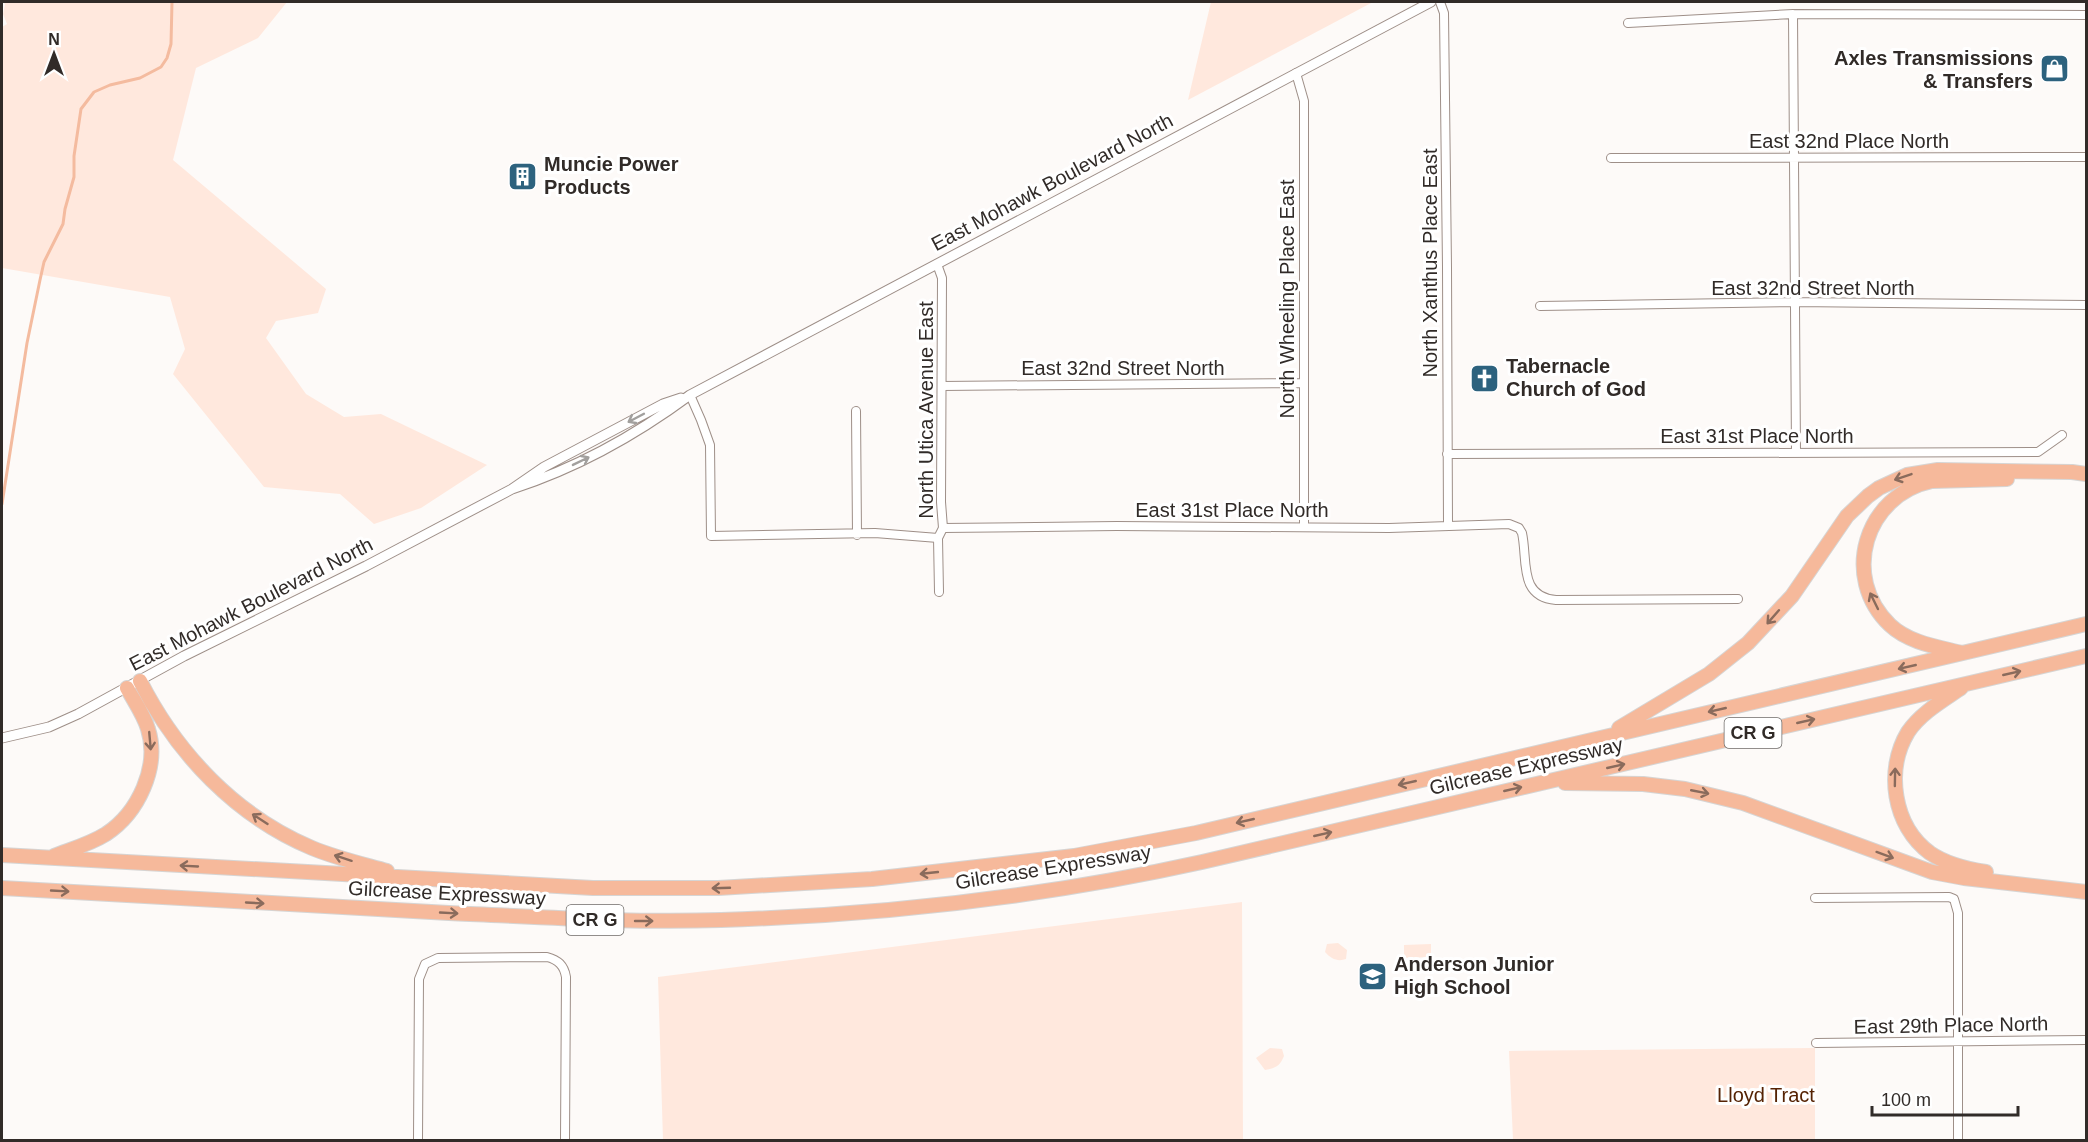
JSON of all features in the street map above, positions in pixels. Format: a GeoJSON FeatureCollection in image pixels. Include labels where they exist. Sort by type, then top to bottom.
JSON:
{"type":"FeatureCollection","features":[{"type":"Feature","properties":{"kind":"highway"},"geometry":{"type":"LineString","coordinates":[[1607,735],[1709,674],[1748,643],[1792,596],[1847,516],[1879,488],[1908,475],[1938,470],[2086,474]]}},
{"type":"Feature","properties":{"kind":"highway"},"geometry":{"type":"LineString","coordinates":[[1964,654],[1915,640],[1902,633],[1891,626],[1875,606],[1866,582],[1864,560],[1869,535],[1881,513],[1899,495],[1920,483],[1932,481],[2086,480]]}},
{"type":"Feature","properties":{"kind":"highway","name":"Gilcrease Expressway"},"geometry":{"type":"LineString","coordinates":[[2,855],[415,879],[656,889],[779,885],[936,873],[1074,856],[1196,833],[2086,624]]}},
{"type":"Feature","properties":{"kind":"highway","name":"Gilcrease Expressway"},"geometry":{"type":"LineString","coordinates":[[2,888],[614,921],[719,920],[827,915],[1019,895],[1144,874],[2086,656]]}},
{"type":"Feature","properties":{"kind":"highway"},"geometry":{"type":"LineString","coordinates":[[140,681],[155,709],[181,746],[222,790],[246,810],[311,848],[415,879]]}},
{"type":"Feature","properties":{"kind":"highway"},"geometry":{"type":"LineString","coordinates":[[1968,683],[1923,716],[1910,730],[1900,749],[1895,771],[1895,789],[1899,807],[1907,824],[1928,851],[1953,865],[1973,870],[2086,885]]}},
{"type":"Feature","properties":{"kind":"highway"},"geometry":{"type":"LineString","coordinates":[[49,858],[107,834],[127,815],[140,796],[149,771],[150,741],[143,717],[127,688]]}},
{"type":"Feature","properties":{"kind":"highway"},"geometry":{"type":"LineString","coordinates":[[1538,783],[1643,784],[1712,795],[1743,803],[1932,872],[1964,878],[2086,892]]}},
{"type":"Feature","properties":{"kind":"street","name":"East Mohawk Boulevard North"},"geometry":{"type":"LineString","coordinates":[[2,738],[49,727],[512,489],[549,477],[613,445],[690,395],[1431,2]]}},
{"type":"Feature","properties":{"kind":"street","name":"North Xanthus Place East"},"geometry":{"type":"LineString","coordinates":[[1440,2],[1444,13],[1448,526]]}},
{"type":"Feature","properties":{"kind":"street"},"geometry":{"type":"LineString","coordinates":[[1793,14],[1796,452]]}},
{"type":"Feature","properties":{"kind":"street"},"geometry":{"type":"LineString","coordinates":[[1628,23],[1793,14],[2086,15]]}},
{"type":"Feature","properties":{"kind":"street","name":"North Wheeling Place East"},"geometry":{"type":"LineString","coordinates":[[1296,73],[1304,101],[1304,527]]}},
{"type":"Feature","properties":{"kind":"street","name":"East 32nd Place North"},"geometry":{"type":"LineString","coordinates":[[1611,158],[2086,157]]}},
{"type":"Feature","properties":{"kind":"street","name":"North Utica Avenue East"},"geometry":{"type":"LineString","coordinates":[[937,264],[942,278],[941,502],[943,528],[938,538],[939,592]]}},
{"type":"Feature","properties":{"kind":"street","name":"East 32nd Street North"},"geometry":{"type":"LineString","coordinates":[[1540,306],[1794,303],[2086,305]]}},
{"type":"Feature","properties":{"kind":"street","name":"East 32nd Street North"},"geometry":{"type":"LineString","coordinates":[[942,386],[1304,383]]}},
{"type":"Feature","properties":{"kind":"street"},"geometry":{"type":"LineString","coordinates":[[690,395],[707,435],[711,454],[711,536],[875,533],[938,538]]}},
{"type":"Feature","properties":{"kind":"street"},"geometry":{"type":"LineString","coordinates":[[856,411],[857,534]]}},
{"type":"Feature","properties":{"kind":"street","name":"East 31st Place North"},"geometry":{"type":"LineString","coordinates":[[1447,454],[2037,452],[2062,435]]}},
{"type":"Feature","properties":{"kind":"street","name":"East 31st Place North"},"geometry":{"type":"LineString","coordinates":[[943,528],[1389,528],[1501,523],[1519,528],[1524,540],[1529,583],[1541,597],[1556,600],[1738,599]]}},
{"type":"Feature","properties":{"kind":"street"},"geometry":{"type":"LineString","coordinates":[[1815,898],[1949,897],[1954,899],[1958,913],[1958,1140]]}},
{"type":"Feature","properties":{"kind":"street"},"geometry":{"type":"LineString","coordinates":[[418,1140],[419,979],[425,964],[438,958],[547,957],[555,959],[562,965],[566,977],[565,1140]]}},
{"type":"Feature","properties":{"kind":"street","name":"East 29th Place North"},"geometry":{"type":"LineString","coordinates":[[1816,1043],[2086,1040]]}},
{"type":"Feature","properties":{"kind":"green space"},"geometry":{"type":"Polygon","coordinates":[[[3,2],[287,2],[258,38],[196,68],[173,160],[326,289],[318,313],[276,321],[266,338],[306,394],[344,417],[381,414],[487,465],[421,508],[374,524],[340,494],[264,487],[173,374],[185,349],[170,297],[2,268],[2,27],[7,24],[3,14],[5,4],[3,2]]]}},
{"type":"Feature","properties":{"kind":"green space"},"geometry":{"type":"Polygon","coordinates":[[[1211,2],[1373,2],[1188,100],[1211,2]]]}},
{"type":"Feature","properties":{"kind":"green space"},"geometry":{"type":"Polygon","coordinates":[[[1242,902],[1243,1140],[663,1140],[658,977],[1242,902]]]}},
{"type":"Feature","properties":{"kind":"green space"},"geometry":{"type":"Polygon","coordinates":[[[1338,943],[1347,950],[1346,959],[1335,959],[1325,952],[1327,944],[1338,943]]]}},
{"type":"Feature","properties":{"kind":"green space"},"geometry":{"type":"Polygon","coordinates":[[[1431,944],[1431,957],[1404,958],[1404,945],[1431,944]]]}},
{"type":"Feature","properties":{"kind":"green space"},"geometry":{"type":"Polygon","coordinates":[[[1373,975],[1381,983],[1373,991],[1365,983],[1373,975]]]}},
{"type":"Feature","properties":{"kind":"green space"},"geometry":{"type":"Polygon","coordinates":[[[1270,1048],[1282,1049],[1284,1056],[1277,1066],[1265,1070],[1256,1058],[1270,1048]]]}},
{"type":"Feature","properties":{"kind":"green space","name":"Lloyd Tract"},"geometry":{"type":"Polygon","coordinates":[[[1815,1048],[1815,1140],[1513,1140],[1509,1051],[1815,1048]]]}},
{"type":"Feature","properties":{"kind":"waterway"},"geometry":{"type":"LineString","coordinates":[[2,504],[27,343],[44,262],[63,224],[74,177],[74,156],[81,109],[94,92],[110,85],[140,78],[161,67],[167,58],[171,44],[172,2]]}},
{"type":"Feature","properties":{"kind":"place","name":"Axles Transmissions & Transfers"},"geometry":{"type":"Point","coordinates":[2054,69]}},
{"type":"Feature","properties":{"kind":"place","name":"Muncie Power Products"},"geometry":{"type":"Point","coordinates":[523,176]}},
{"type":"Feature","properties":{"kind":"place","name":"Tabernacle Church of God"},"geometry":{"type":"Point","coordinates":[1485,378]}},
{"type":"Feature","properties":{"kind":"place","name":"Anderson Junior High School"},"geometry":{"type":"Point","coordinates":[1373,976]}}]}
